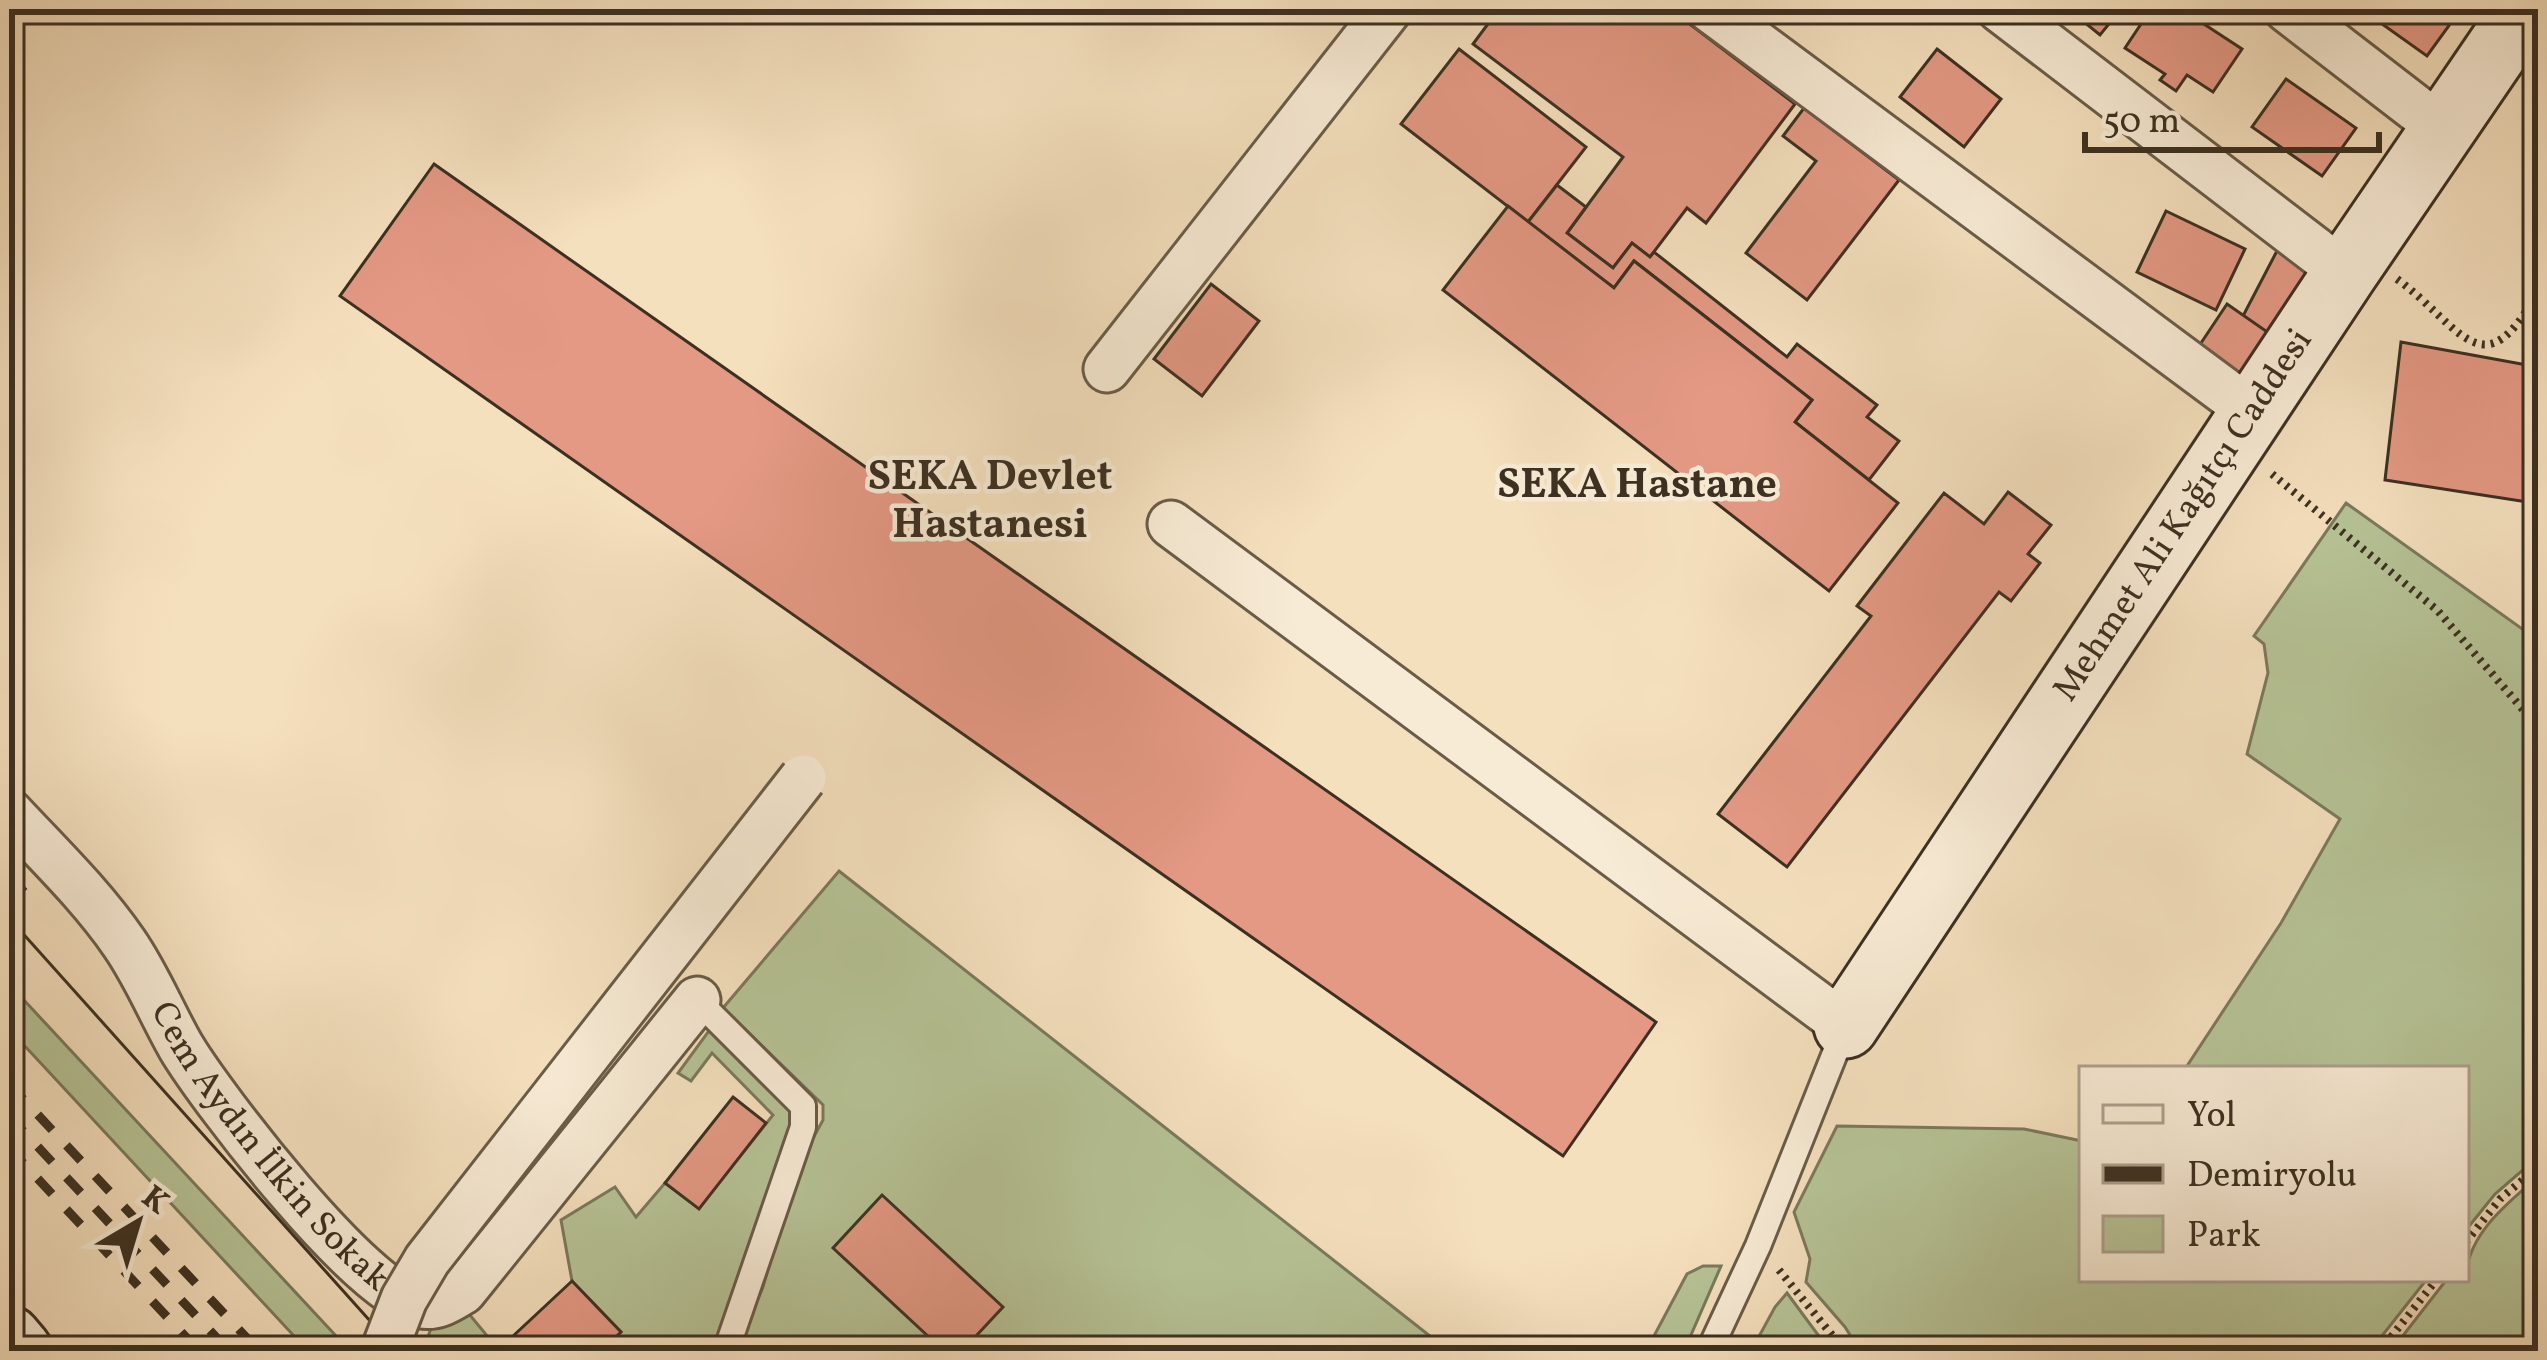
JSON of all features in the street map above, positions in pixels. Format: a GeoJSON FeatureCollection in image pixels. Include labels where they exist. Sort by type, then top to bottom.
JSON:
{"type":"FeatureCollection","features":[{"type":"Feature","properties":{"kind":"street"},"geometry":{"type":"LineString","coordinates":[[1108,369],[1389,9]]}},
{"type":"Feature","properties":{"kind":"street"},"geometry":{"type":"LineString","coordinates":[[1710,9],[2259,441]]}},
{"type":"Feature","properties":{"kind":"street"},"geometry":{"type":"LineString","coordinates":[[2000,9],[2366,272]]}},
{"type":"Feature","properties":{"kind":"street"},"geometry":{"type":"LineString","coordinates":[[2287,9],[2444,130]]}},
{"type":"Feature","properties":{"kind":"street","name":"Mehmet Ali Kağıtçı Caddesi"},"geometry":{"type":"LineString","coordinates":[[1846,1026],[2259,441],[2366,272],[2444,130],[2529,13]]}},
{"type":"Feature","properties":{"kind":"street"},"geometry":{"type":"LineString","coordinates":[[1171,524],[1846,1026]]}},
{"type":"Feature","properties":{"kind":"street"},"geometry":{"type":"LineString","coordinates":[[384,1351],[404,1299],[427,1261],[803,778]]}},
{"type":"Feature","properties":{"kind":"street","name":"Cem Aydın İlkin Sokak"},"geometry":{"type":"LineString","coordinates":[[9,812],[124,942],[181,1046],[228,1117],[363,1270],[389,1292],[416,1305],[444,1303],[463,1291],[697,1000]]}},
{"type":"Feature","properties":{"kind":"street"},"geometry":{"type":"LineString","coordinates":[[9,1338],[20,1351]]}},
{"type":"Feature","properties":{"kind":"lane"},"geometry":{"type":"LineString","coordinates":[[697,1000],[803,1106],[803,1127],[726,1351]]}},
{"type":"Feature","properties":{"kind":"lane"},"geometry":{"type":"LineString","coordinates":[[1709,1351],[1758,1246],[1846,1026]]}},
{"type":"Feature","properties":{"kind":"path"},"geometry":{"type":"LineString","coordinates":[[2366,272],[2481,346],[2502,343],[2518,327],[2538,291]]}},
{"type":"Feature","properties":{"kind":"path"},"geometry":{"type":"LineString","coordinates":[[2259,441],[2333,521],[2437,610],[2538,727]]}},
{"type":"Feature","properties":{"kind":"path"},"geometry":{"type":"LineString","coordinates":[[2469,1238],[2500,1199],[2538,1167]]}},
{"type":"Feature","properties":{"kind":"path"},"geometry":{"type":"LineString","coordinates":[[1758,1246],[1845,1351]]}},
{"type":"Feature","properties":{"kind":"path"},"geometry":{"type":"LineString","coordinates":[[2380,1351],[2435,1282]]}},
{"type":"Feature","properties":{"kind":"green space"},"geometry":{"type":"Polygon","coordinates":[[[2346,503],[2525,631],[2538,596],[2538,1157],[2495,1194],[2469,1226],[2469,1066],[2187,1066],[2281,923],[2340,819],[2247,754],[2268,673],[2264,644],[2254,636],[2346,503]]]}},
{"type":"Feature","properties":{"kind":"green space"},"geometry":{"type":"Polygon","coordinates":[[[839,871],[1449,1351],[736,1351],[763,1287],[797,1167],[823,1120],[823,1105],[723,1008],[839,871]]]}},
{"type":"Feature","properties":{"kind":"green space"},"geometry":{"type":"Polygon","coordinates":[[[9,984],[350,1351],[308,1351],[9,1029],[9,984]]]}},
{"type":"Feature","properties":{"kind":"green space"},"geometry":{"type":"Polygon","coordinates":[[[711,1028],[790,1107],[793,1121],[718,1351],[601,1351],[621,1332],[572,1281],[561,1220],[615,1187],[636,1217],[665,1183],[699,1208],[773,1115],[712,1053],[691,1081],[678,1073],[711,1028]]]}},
{"type":"Feature","properties":{"kind":"green space"},"geometry":{"type":"Polygon","coordinates":[[[1837,1126],[2024,1129],[2079,1140],[2079,1282],[2425,1282],[2370,1351],[1860,1351],[1806,1282],[1810,1259],[1794,1212],[1837,1126]]]}},
{"type":"Feature","properties":{"kind":"green space"},"geometry":{"type":"Polygon","coordinates":[[[2538,1177],[2538,1351],[2391,1351],[2445,1282],[2469,1282],[2473,1249],[2502,1209],[2538,1177]]]}},
{"type":"Feature","properties":{"kind":"green space"},"geometry":{"type":"Polygon","coordinates":[[[1703,1266],[1721,1266],[1684,1351],[1646,1351],[1687,1274],[1703,1266]]]}},
{"type":"Feature","properties":{"kind":"green space"},"geometry":{"type":"Polygon","coordinates":[[[1787,1293],[1830,1351],[1751,1351],[1787,1293]]]}},
{"type":"Feature","properties":{"kind":"green space"},"geometry":{"type":"Polygon","coordinates":[[[440,1303],[465,1309],[498,1349],[423,1351],[440,1303]]]}},
{"type":"Feature","properties":{"kind":"building"},"geometry":{"type":"Polygon","coordinates":[[[1499,9],[1670,9],[1795,104],[1706,223],[1687,208],[1650,257],[1632,243],[1613,268],[1567,233],[1623,157],[1473,44],[1499,9]]]}},
{"type":"Feature","properties":{"kind":"building"},"geometry":{"type":"Polygon","coordinates":[[[2068,9],[2121,9],[2100,35],[2068,9]]]}},
{"type":"Feature","properties":{"kind":"building"},"geometry":{"type":"Polygon","coordinates":[[[2151,9],[2181,9],[2242,49],[2213,92],[2187,75],[2176,91],[2160,80],[2165,74],[2125,48],[2151,9]]]}},
{"type":"Feature","properties":{"kind":"building"},"geometry":{"type":"Polygon","coordinates":[[[2361,9],[2461,9],[2427,56],[2361,9]]]}},
{"type":"Feature","properties":{"kind":"building"},"geometry":{"type":"Polygon","coordinates":[[[1459,49],[1586,147],[1528,222],[1401,124],[1459,49]]]}},
{"type":"Feature","properties":{"kind":"building"},"geometry":{"type":"Polygon","coordinates":[[[1937,49],[2001,99],[1964,147],[1900,97],[1937,49]]]}},
{"type":"Feature","properties":{"kind":"building"},"geometry":{"type":"Polygon","coordinates":[[[2286,79],[2356,128],[2322,176],[2252,127],[2286,79]]]}},
{"type":"Feature","properties":{"kind":"building"},"geometry":{"type":"Polygon","coordinates":[[[1804,108],[1899,180],[1807,300],[1746,253],[1816,161],[1783,136],[1804,108]]]}},
{"type":"Feature","properties":{"kind":"building"},"geometry":{"type":"Polygon","coordinates":[[[434,164],[1656,1022],[1563,1156],[340,296],[434,164]]]}},
{"type":"Feature","properties":{"kind":"building"},"geometry":{"type":"Polygon","coordinates":[[[1557,185],[1586,207],[1567,233],[1613,268],[1632,243],[1650,257],[1654,252],[1787,357],[1797,344],[1877,405],[1867,417],[1899,441],[1869,480],[1795,422],[1812,400],[1634,261],[1614,288],[1528,222],[1557,185]]]}},
{"type":"Feature","properties":{"kind":"building"},"geometry":{"type":"Polygon","coordinates":[[[1508,206],[1614,288],[1634,261],[1812,400],[1795,422],[1898,503],[1829,591],[1443,290],[1508,206]]]}},
{"type":"Feature","properties":{"kind":"building"},"geometry":{"type":"Polygon","coordinates":[[[2166,211],[2245,249],[2216,310],[2137,272],[2166,211]]]}},
{"type":"Feature","properties":{"kind":"building"},"geometry":{"type":"Polygon","coordinates":[[[2279,247],[2315,273],[2269,334],[2243,316],[2279,247]]]}},
{"type":"Feature","properties":{"kind":"building"},"geometry":{"type":"Polygon","coordinates":[[[1211,284],[1259,321],[1202,396],[1154,359],[1211,284]]]}},
{"type":"Feature","properties":{"kind":"building"},"geometry":{"type":"Polygon","coordinates":[[[2227,304],[2276,338],[2245,382],[2197,349],[2227,304]]]}},
{"type":"Feature","properties":{"kind":"building"},"geometry":{"type":"Polygon","coordinates":[[[2401,342],[2538,367],[2534,503],[2385,480],[2401,342]]]}},
{"type":"Feature","properties":{"kind":"building"},"geometry":{"type":"Polygon","coordinates":[[[2008,492],[2051,525],[2028,554],[2040,563],[2011,601],[1999,592],[1787,867],[1718,814],[1871,616],[1857,606],[1944,493],[1984,524],[2008,492]]]}},
{"type":"Feature","properties":{"kind":"building"},"geometry":{"type":"Polygon","coordinates":[[[733,1097],[766,1123],[699,1209],[665,1183],[733,1097]]]}},
{"type":"Feature","properties":{"kind":"building"},"geometry":{"type":"Polygon","coordinates":[[[882,1195],[1003,1307],[962,1351],[944,1351],[833,1248],[882,1195]]]}},
{"type":"Feature","properties":{"kind":"building"},"geometry":{"type":"Polygon","coordinates":[[[572,1281],[621,1332],[601,1351],[497,1351],[572,1281]]]}},
{"type":"Feature","properties":{"kind":"tram line"},"geometry":{"type":"LineString","coordinates":[[9,918],[397,1351]]}},
{"type":"Feature","properties":{"kind":"railway"},"geometry":{"type":"LineString","coordinates":[[9,1084],[259,1351]]}},
{"type":"Feature","properties":{"kind":"railway"},"geometry":{"type":"LineString","coordinates":[[9,1116],[229,1351]]}},
{"type":"Feature","properties":{"kind":"railway"},"geometry":{"type":"LineString","coordinates":[[9,1148],[199,1351]]}},
{"type":"Feature","properties":{"kind":"district","name":"SEKA Hastane"},"geometry":{"type":"Point","coordinates":[1637,486]}},
{"type":"Feature","properties":{"kind":"district","name":"SEKA Devlet Hastanesi"},"geometry":{"type":"Point","coordinates":[990,502]}}]}
